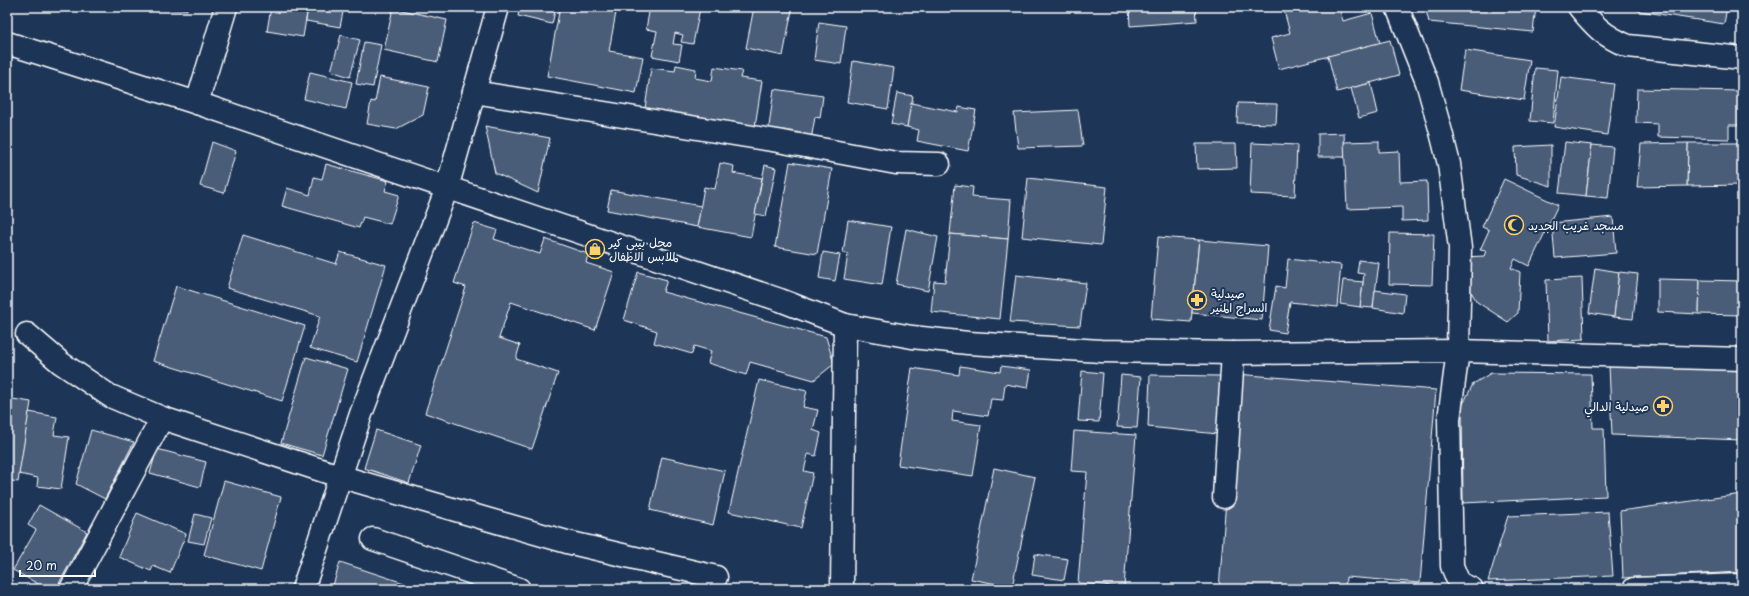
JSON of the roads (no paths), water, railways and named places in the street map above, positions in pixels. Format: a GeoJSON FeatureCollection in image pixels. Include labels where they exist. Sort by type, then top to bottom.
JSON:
{"type":"FeatureCollection","features":[{"type":"Feature","properties":{"kind":"street"},"geometry":{"type":"LineString","coordinates":[[197,102],[226,7]]}},
{"type":"Feature","properties":{"kind":"street"},"geometry":{"type":"LineString","coordinates":[[303,589],[340,476],[447,188],[498,7]]}},
{"type":"Feature","properties":{"kind":"street"},"geometry":{"type":"LineString","coordinates":[[1397,7],[1427,82],[1449,164],[1460,248],[1458,351],[1449,419],[1452,566],[1460,584],[1472,589]]}},
{"type":"Feature","properties":{"kind":"street"},"geometry":{"type":"LineString","coordinates":[[1579,7],[1595,27],[1614,40],[1628,46],[1742,58]]}},
{"type":"Feature","properties":{"kind":"street"},"geometry":{"type":"LineString","coordinates":[[7,43],[197,102],[780,300],[845,325],[912,337],[968,343],[1101,351],[1234,353],[1458,351],[1742,358]]}},
{"type":"Feature","properties":{"kind":"street"},"geometry":{"type":"LineString","coordinates":[[474,92],[778,141],[896,164],[939,164]]}},
{"type":"Feature","properties":{"kind":"street"},"geometry":{"type":"LineString","coordinates":[[842,589],[845,325]]}},
{"type":"Feature","properties":{"kind":"street"},"geometry":{"type":"LineString","coordinates":[[27,334],[61,363],[110,396],[162,418],[340,476],[567,542],[716,577]]}},
{"type":"Feature","properties":{"kind":"street"},"geometry":{"type":"LineString","coordinates":[[1224,497],[1234,353]]}},
{"type":"Feature","properties":{"kind":"street"},"geometry":{"type":"LineString","coordinates":[[70,589],[162,418]]}},
{"type":"Feature","properties":{"kind":"street"},"geometry":{"type":"LineString","coordinates":[[373,540],[519,589]]}},
{"type":"Feature","properties":{"kind":"street"},"geometry":{"type":"LineString","coordinates":[[1634,589],[1742,585]]}},
{"type":"Feature","properties":{"kind":"place","name":"مسجد غريب الجديد"},"geometry":{"type":"Point","coordinates":[1514,225]}},
{"type":"Feature","properties":{"kind":"place","name":"محل بيبي كير لملابس الاطفال"},"geometry":{"type":"Point","coordinates":[595,249]}},
{"type":"Feature","properties":{"kind":"place","name":"صيدلية السراج المنير"},"geometry":{"type":"Point","coordinates":[1197,300]}},
{"type":"Feature","properties":{"kind":"place","name":"صيدلية الدالي"},"geometry":{"type":"Point","coordinates":[1663,406]}}]}
